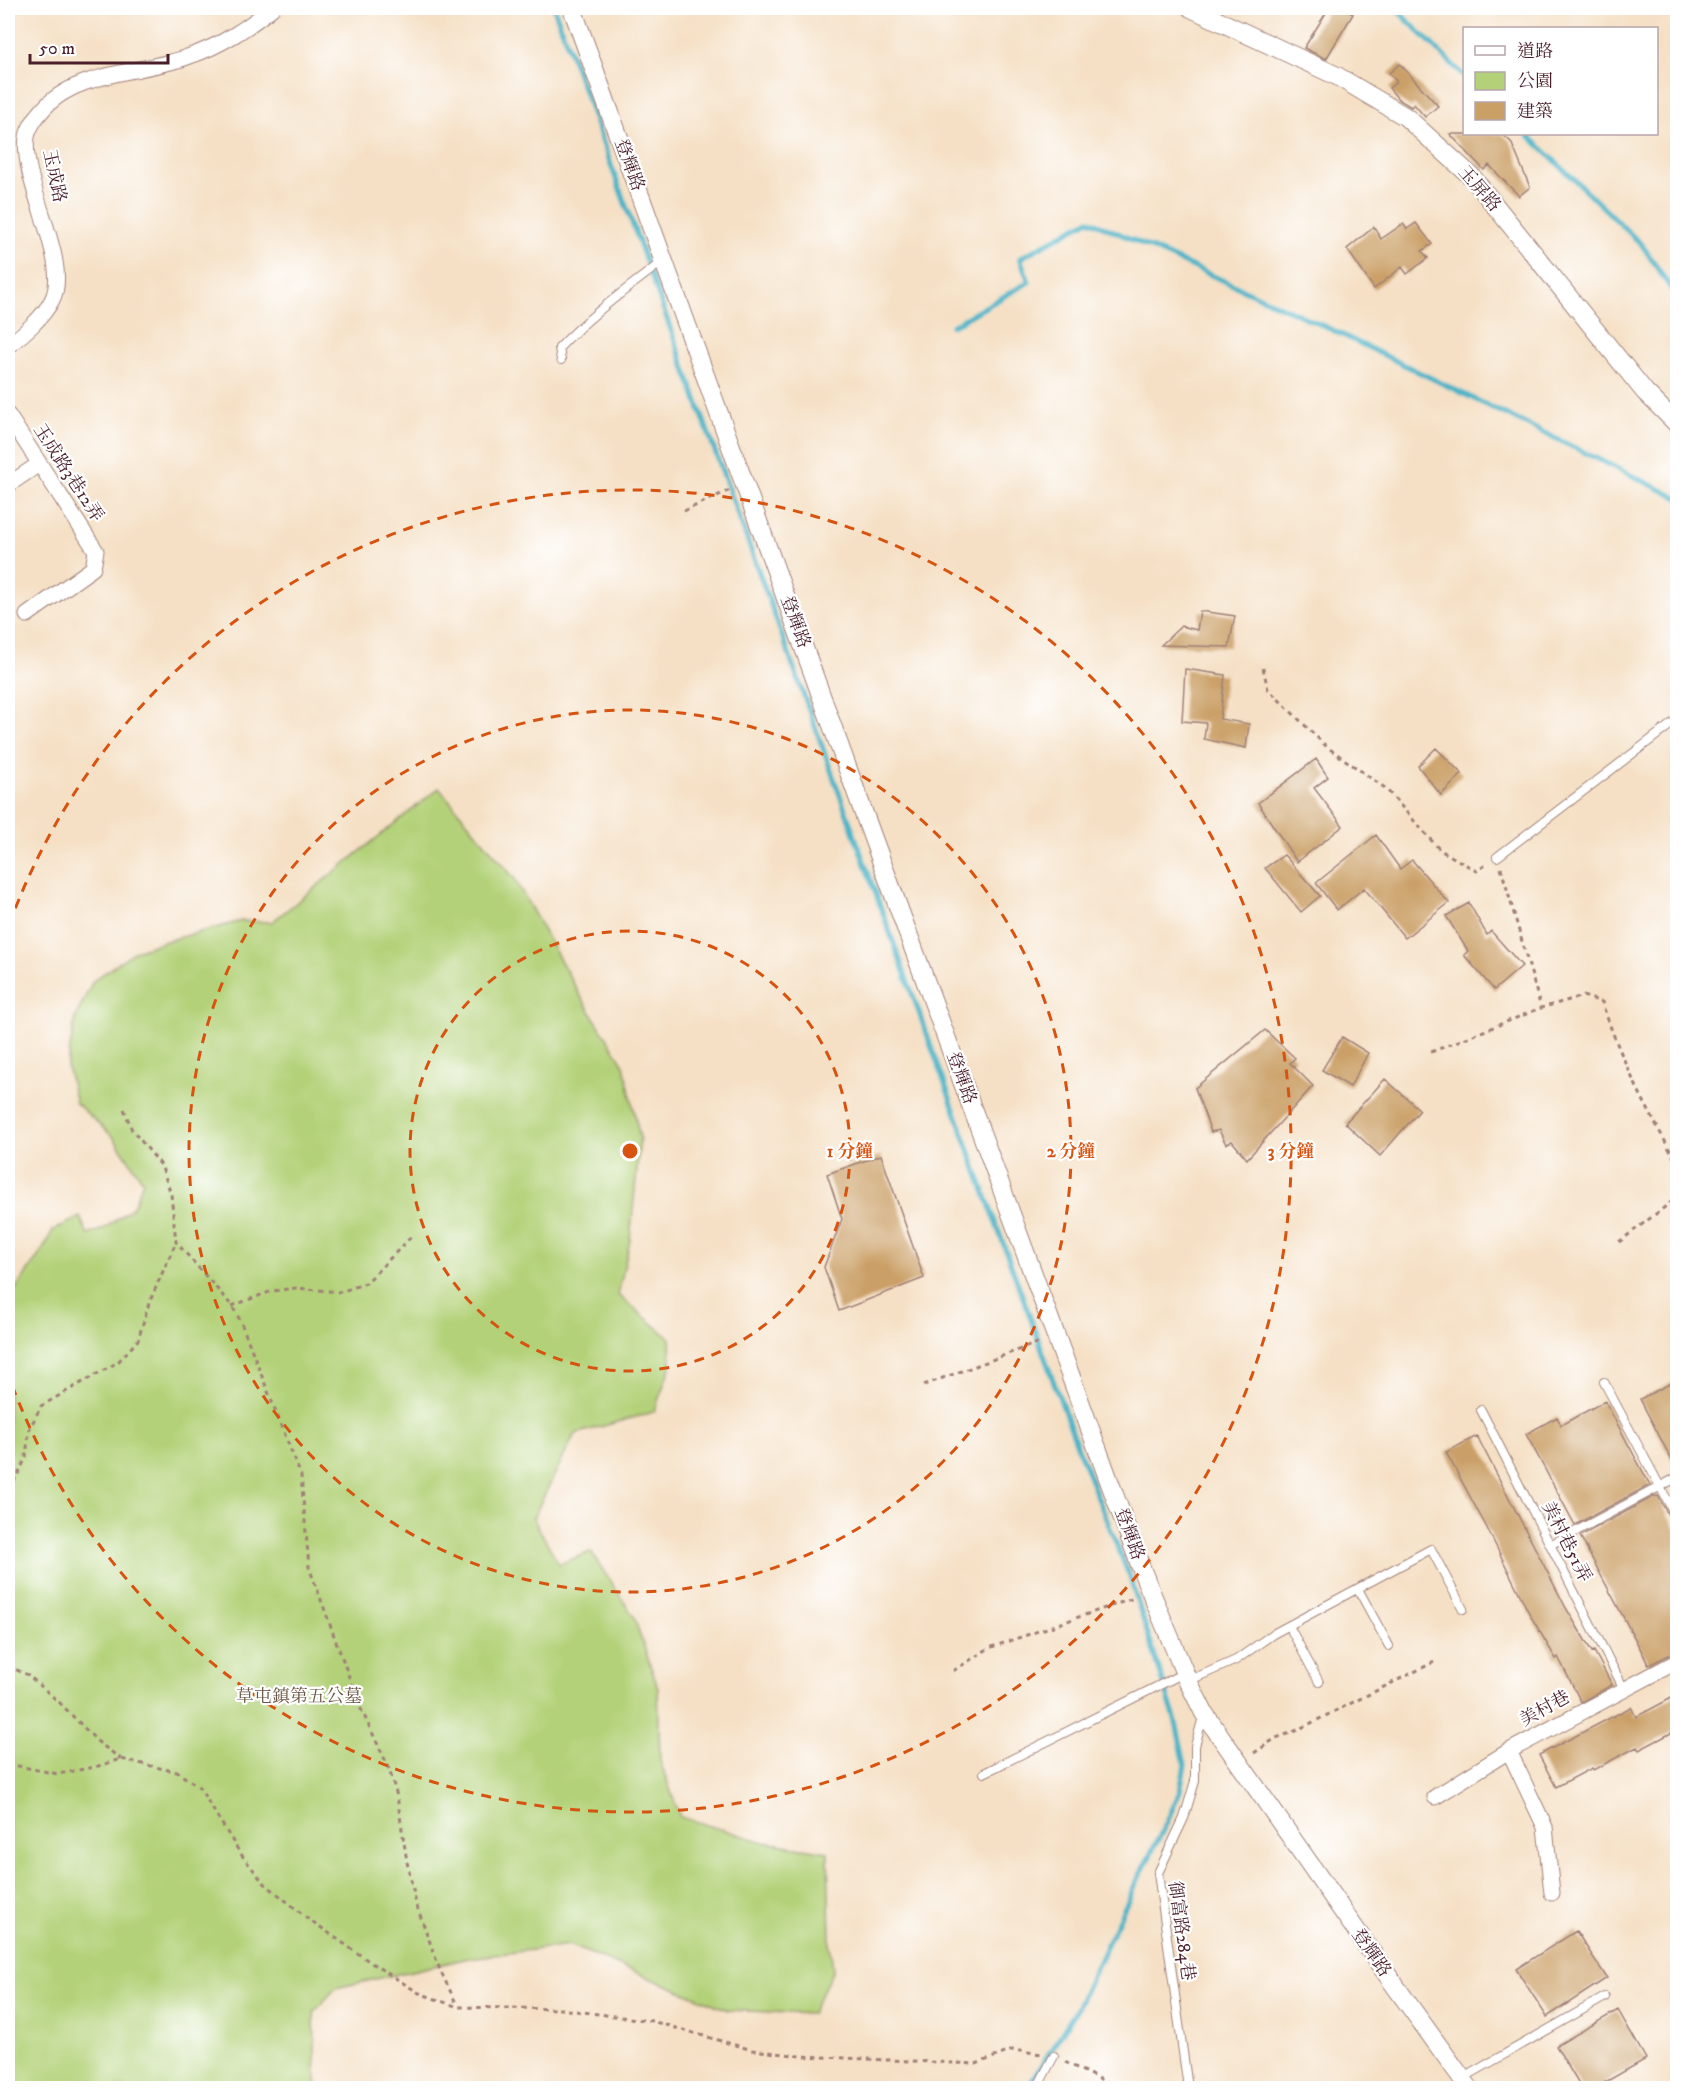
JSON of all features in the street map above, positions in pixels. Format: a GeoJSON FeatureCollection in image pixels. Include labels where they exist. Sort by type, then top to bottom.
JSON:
{"type":"FeatureCollection","features":[{"type":"Feature","properties":{"kind":"street","name":"玉成路"},"geometry":{"type":"LineString","coordinates":[[8,346],[39,317],[53,299],[58,272],[28,163],[27,135],[39,113],[56,97],[84,82],[189,57],[221,43],[246,29],[272,8]]}},
{"type":"Feature","properties":{"kind":"street","name":"登輝路"},"geometry":{"type":"LineString","coordinates":[[572,8],[1056,1336],[1151,1592],[1187,1677],[1204,1713],[1465,2083]]}},
{"type":"Feature","properties":{"kind":"street","name":"玉屏路"},"geometry":{"type":"LineString","coordinates":[[1191,8],[1337,76],[1406,117],[1472,177],[1645,392],[1677,425]]}},
{"type":"Feature","properties":{"kind":"street","name":"玉成路3巷12弄"},"geometry":{"type":"LineString","coordinates":[[8,415],[96,551],[93,568],[27,615]]}},
{"type":"Feature","properties":{"kind":"street"},"geometry":{"type":"LineString","coordinates":[[8,485],[39,464]]}},
{"type":"Feature","properties":{"kind":"street","name":"美村巷"},"geometry":{"type":"LineString","coordinates":[[1435,1797],[1509,1751],[1677,1661]]}},
{"type":"Feature","properties":{"kind":"street"},"geometry":{"type":"LineString","coordinates":[[1509,1751],[1545,1827],[1552,1893]]}},
{"type":"Feature","properties":{"kind":"lane"},"geometry":{"type":"LineString","coordinates":[[561,360],[559,348],[568,338],[664,260]]}},
{"type":"Feature","properties":{"kind":"lane"},"geometry":{"type":"LineString","coordinates":[[1497,857],[1677,719]]}},
{"type":"Feature","properties":{"kind":"lane"},"geometry":{"type":"LineString","coordinates":[[1604,1382],[1677,1520]]}},
{"type":"Feature","properties":{"kind":"lane","name":"美村巷51弄"},"geometry":{"type":"LineString","coordinates":[[1481,1410],[1624,1689]]}},
{"type":"Feature","properties":{"kind":"lane"},"geometry":{"type":"LineString","coordinates":[[1550,1545],[1677,1477]]}},
{"type":"Feature","properties":{"kind":"lane"},"geometry":{"type":"LineString","coordinates":[[984,1773],[1187,1677],[1236,1660],[1289,1626],[1431,1549],[1463,1609]]}},
{"type":"Feature","properties":{"kind":"lane"},"geometry":{"type":"LineString","coordinates":[[1358,1588],[1389,1646]]}},
{"type":"Feature","properties":{"kind":"lane"},"geometry":{"type":"LineString","coordinates":[[1289,1626],[1319,1682]]}},
{"type":"Feature","properties":{"kind":"lane","name":"御富路284巷"},"geometry":{"type":"LineString","coordinates":[[1188,2088],[1158,1874],[1185,1818],[1195,1780],[1195,1746],[1204,1713]]}},
{"type":"Feature","properties":{"kind":"lane"},"geometry":{"type":"LineString","coordinates":[[1465,2083],[1605,1997]]}},
{"type":"Feature","properties":{"kind":"lane"},"geometry":{"type":"LineString","coordinates":[[1037,2088],[1054,2056]]}},
{"type":"Feature","properties":{"kind":"path"},"geometry":{"type":"LineString","coordinates":[[684,511],[745,484]]}},
{"type":"Feature","properties":{"kind":"path"},"geometry":{"type":"LineString","coordinates":[[1263,668],[1268,689],[1327,747],[1385,788],[1440,850],[1477,871],[1497,857],[1541,1008]]}},
{"type":"Feature","properties":{"kind":"path"},"geometry":{"type":"LineString","coordinates":[[1431,1052],[1541,1008],[1583,996],[1602,1002],[1614,1039],[1643,1102],[1677,1165]]}},
{"type":"Feature","properties":{"kind":"path"},"geometry":{"type":"LineString","coordinates":[[8,1489],[18,1475],[26,1457],[29,1430],[41,1406],[118,1362],[138,1340],[149,1303],[176,1242],[171,1194],[161,1165],[132,1130],[124,1110]]}},
{"type":"Feature","properties":{"kind":"path"},"geometry":{"type":"LineString","coordinates":[[1619,1242],[1677,1197]]}},
{"type":"Feature","properties":{"kind":"path"},"geometry":{"type":"LineString","coordinates":[[232,1306],[272,1291],[296,1288],[340,1292],[366,1283],[411,1237]]}},
{"type":"Feature","properties":{"kind":"path"},"geometry":{"type":"LineString","coordinates":[[176,1242],[232,1306],[240,1320],[301,1476],[309,1567],[360,1707],[388,1766],[397,1796],[416,1904],[440,1970],[458,2007]]}},
{"type":"Feature","properties":{"kind":"path"},"geometry":{"type":"LineString","coordinates":[[924,1385],[1056,1336]]}},
{"type":"Feature","properties":{"kind":"path"},"geometry":{"type":"LineString","coordinates":[[953,1671],[989,1648],[1151,1592]]}},
{"type":"Feature","properties":{"kind":"path"},"geometry":{"type":"LineString","coordinates":[[1239,1763],[1276,1738],[1293,1732],[1434,1662]]}},
{"type":"Feature","properties":{"kind":"path"},"geometry":{"type":"LineString","coordinates":[[8,1666],[28,1675],[59,1702],[98,1742],[121,1759],[177,1772],[199,1787],[240,1853],[263,1882],[306,1917],[419,1993],[458,2007],[560,2009],[652,2021],[752,2050],[801,2056],[976,2064],[1012,2050],[1054,2056],[1117,2088]]}},
{"type":"Feature","properties":{"kind":"path"},"geometry":{"type":"LineString","coordinates":[[8,1764],[58,1774],[121,1759]]}},
{"type":"Feature","properties":{"kind":"green space","name":"草屯鎮第五公墓"},"geometry":{"type":"Polygon","coordinates":[[[439,788],[514,878],[581,997],[624,1065],[640,1138],[630,1240],[618,1295],[670,1338],[671,1365],[654,1412],[575,1434],[533,1518],[559,1564],[591,1552],[634,1617],[658,1688],[660,1761],[680,1817],[764,1842],[828,1852],[830,1945],[833,1970],[811,2014],[728,2010],[569,1945],[469,1958],[336,1988],[314,2012],[316,2088],[8,2088],[8,1300],[42,1251],[53,1230],[80,1217],[88,1235],[105,1228],[133,1207],[143,1181],[114,1138],[76,1103],[67,1066],[75,1018],[93,981],[135,951],[241,921],[272,922],[439,788]]]}},
{"type":"Feature","properties":{"kind":"building"},"geometry":{"type":"Polygon","coordinates":[[[1329,8],[1343,8],[1353,14],[1326,59],[1304,48],[1329,8]]]}},
{"type":"Feature","properties":{"kind":"building"},"geometry":{"type":"Polygon","coordinates":[[[1400,64],[1438,106],[1425,117],[1414,104],[1411,107],[1398,99],[1389,88],[1397,82],[1389,73],[1400,64]]]}},
{"type":"Feature","properties":{"kind":"building"},"geometry":{"type":"Polygon","coordinates":[[[1450,134],[1503,135],[1511,142],[1530,187],[1519,196],[1489,165],[1484,170],[1450,134]]]}},
{"type":"Feature","properties":{"kind":"building"},"geometry":{"type":"Polygon","coordinates":[[[1416,223],[1432,244],[1422,251],[1428,258],[1407,274],[1402,267],[1374,289],[1347,249],[1374,227],[1381,239],[1403,224],[1407,229],[1416,223]]]}},
{"type":"Feature","properties":{"kind":"building"},"geometry":{"type":"Polygon","coordinates":[[[1200,611],[1235,616],[1229,647],[1161,645],[1181,626],[1197,630],[1200,611]]]}},
{"type":"Feature","properties":{"kind":"building"},"geometry":{"type":"Polygon","coordinates":[[[1185,669],[1225,675],[1220,719],[1249,724],[1246,748],[1204,739],[1206,723],[1182,721],[1185,669]]]}},
{"type":"Feature","properties":{"kind":"building"},"geometry":{"type":"Polygon","coordinates":[[[1436,748],[1462,774],[1441,795],[1418,766],[1436,748]]]}},
{"type":"Feature","properties":{"kind":"building"},"geometry":{"type":"Polygon","coordinates":[[[1316,759],[1328,777],[1314,788],[1343,826],[1297,862],[1258,803],[1316,759]]]}},
{"type":"Feature","properties":{"kind":"building"},"geometry":{"type":"Polygon","coordinates":[[[1376,835],[1400,869],[1412,860],[1449,903],[1405,938],[1364,888],[1337,910],[1316,883],[1376,835]]]}},
{"type":"Feature","properties":{"kind":"building"},"geometry":{"type":"Polygon","coordinates":[[[1284,855],[1320,896],[1301,912],[1265,868],[1284,855]]]}},
{"type":"Feature","properties":{"kind":"building"},"geometry":{"type":"Polygon","coordinates":[[[1469,903],[1487,935],[1491,931],[1522,966],[1494,990],[1464,955],[1468,951],[1446,916],[1469,903]]]}},
{"type":"Feature","properties":{"kind":"building"},"geometry":{"type":"Polygon","coordinates":[[[1265,1030],[1295,1058],[1290,1063],[1313,1086],[1247,1159],[1232,1141],[1226,1144],[1219,1130],[1211,1132],[1195,1088],[1265,1030]]]}},
{"type":"Feature","properties":{"kind":"building"},"geometry":{"type":"Polygon","coordinates":[[[1342,1037],[1368,1053],[1350,1087],[1322,1070],[1342,1037]]]}},
{"type":"Feature","properties":{"kind":"building"},"geometry":{"type":"Polygon","coordinates":[[[1385,1079],[1420,1110],[1380,1156],[1345,1123],[1385,1079]]]}},
{"type":"Feature","properties":{"kind":"building"},"geometry":{"type":"Polygon","coordinates":[[[881,1155],[924,1278],[839,1311],[824,1267],[842,1219],[827,1174],[881,1155]]]}},
{"type":"Feature","properties":{"kind":"building"},"geometry":{"type":"Polygon","coordinates":[[[1677,1380],[1677,1470],[1640,1399],[1677,1380]]]}},
{"type":"Feature","properties":{"kind":"building"},"geometry":{"type":"Polygon","coordinates":[[[1605,1401],[1650,1485],[1575,1525],[1526,1434],[1557,1417],[1561,1425],[1605,1401]]]}},
{"type":"Feature","properties":{"kind":"building"},"geometry":{"type":"Polygon","coordinates":[[[1477,1436],[1566,1608],[1592,1652],[1594,1651],[1612,1685],[1581,1702],[1558,1657],[1556,1659],[1530,1615],[1446,1452],[1477,1436]]]}},
{"type":"Feature","properties":{"kind":"building"},"geometry":{"type":"Polygon","coordinates":[[[1658,1496],[1677,1532],[1677,1651],[1649,1665],[1580,1536],[1658,1496]]]}},
{"type":"Feature","properties":{"kind":"building"},"geometry":{"type":"Polygon","coordinates":[[[1677,1695],[1677,1730],[1639,1750],[1637,1747],[1556,1787],[1539,1755],[1631,1707],[1636,1717],[1677,1695]]]}},
{"type":"Feature","properties":{"kind":"building"},"geometry":{"type":"Polygon","coordinates":[[[1576,1931],[1607,1978],[1547,2017],[1516,1969],[1576,1931]]]}},
{"type":"Feature","properties":{"kind":"building"},"geometry":{"type":"Polygon","coordinates":[[[1618,2010],[1646,2059],[1595,2088],[1581,2088],[1556,2046],[1618,2010]]]}},
{"type":"Feature","properties":{"kind":"waterway"},"geometry":{"type":"LineString","coordinates":[[554,8],[1079,1451],[1129,1575],[1176,1722],[1185,1765],[1180,1791],[1074,2014],[1031,2081],[1024,2088]]}},
{"type":"Feature","properties":{"kind":"waterway"},"geometry":{"type":"LineString","coordinates":[[1395,8],[1463,75]]}},
{"type":"Feature","properties":{"kind":"waterway"},"geometry":{"type":"LineString","coordinates":[[1528,135],[1642,245],[1678,299]]}},
{"type":"Feature","properties":{"kind":"waterway"},"geometry":{"type":"LineString","coordinates":[[952,326],[1029,282],[1020,258],[1089,220],[1326,327],[1678,498]]}}]}
